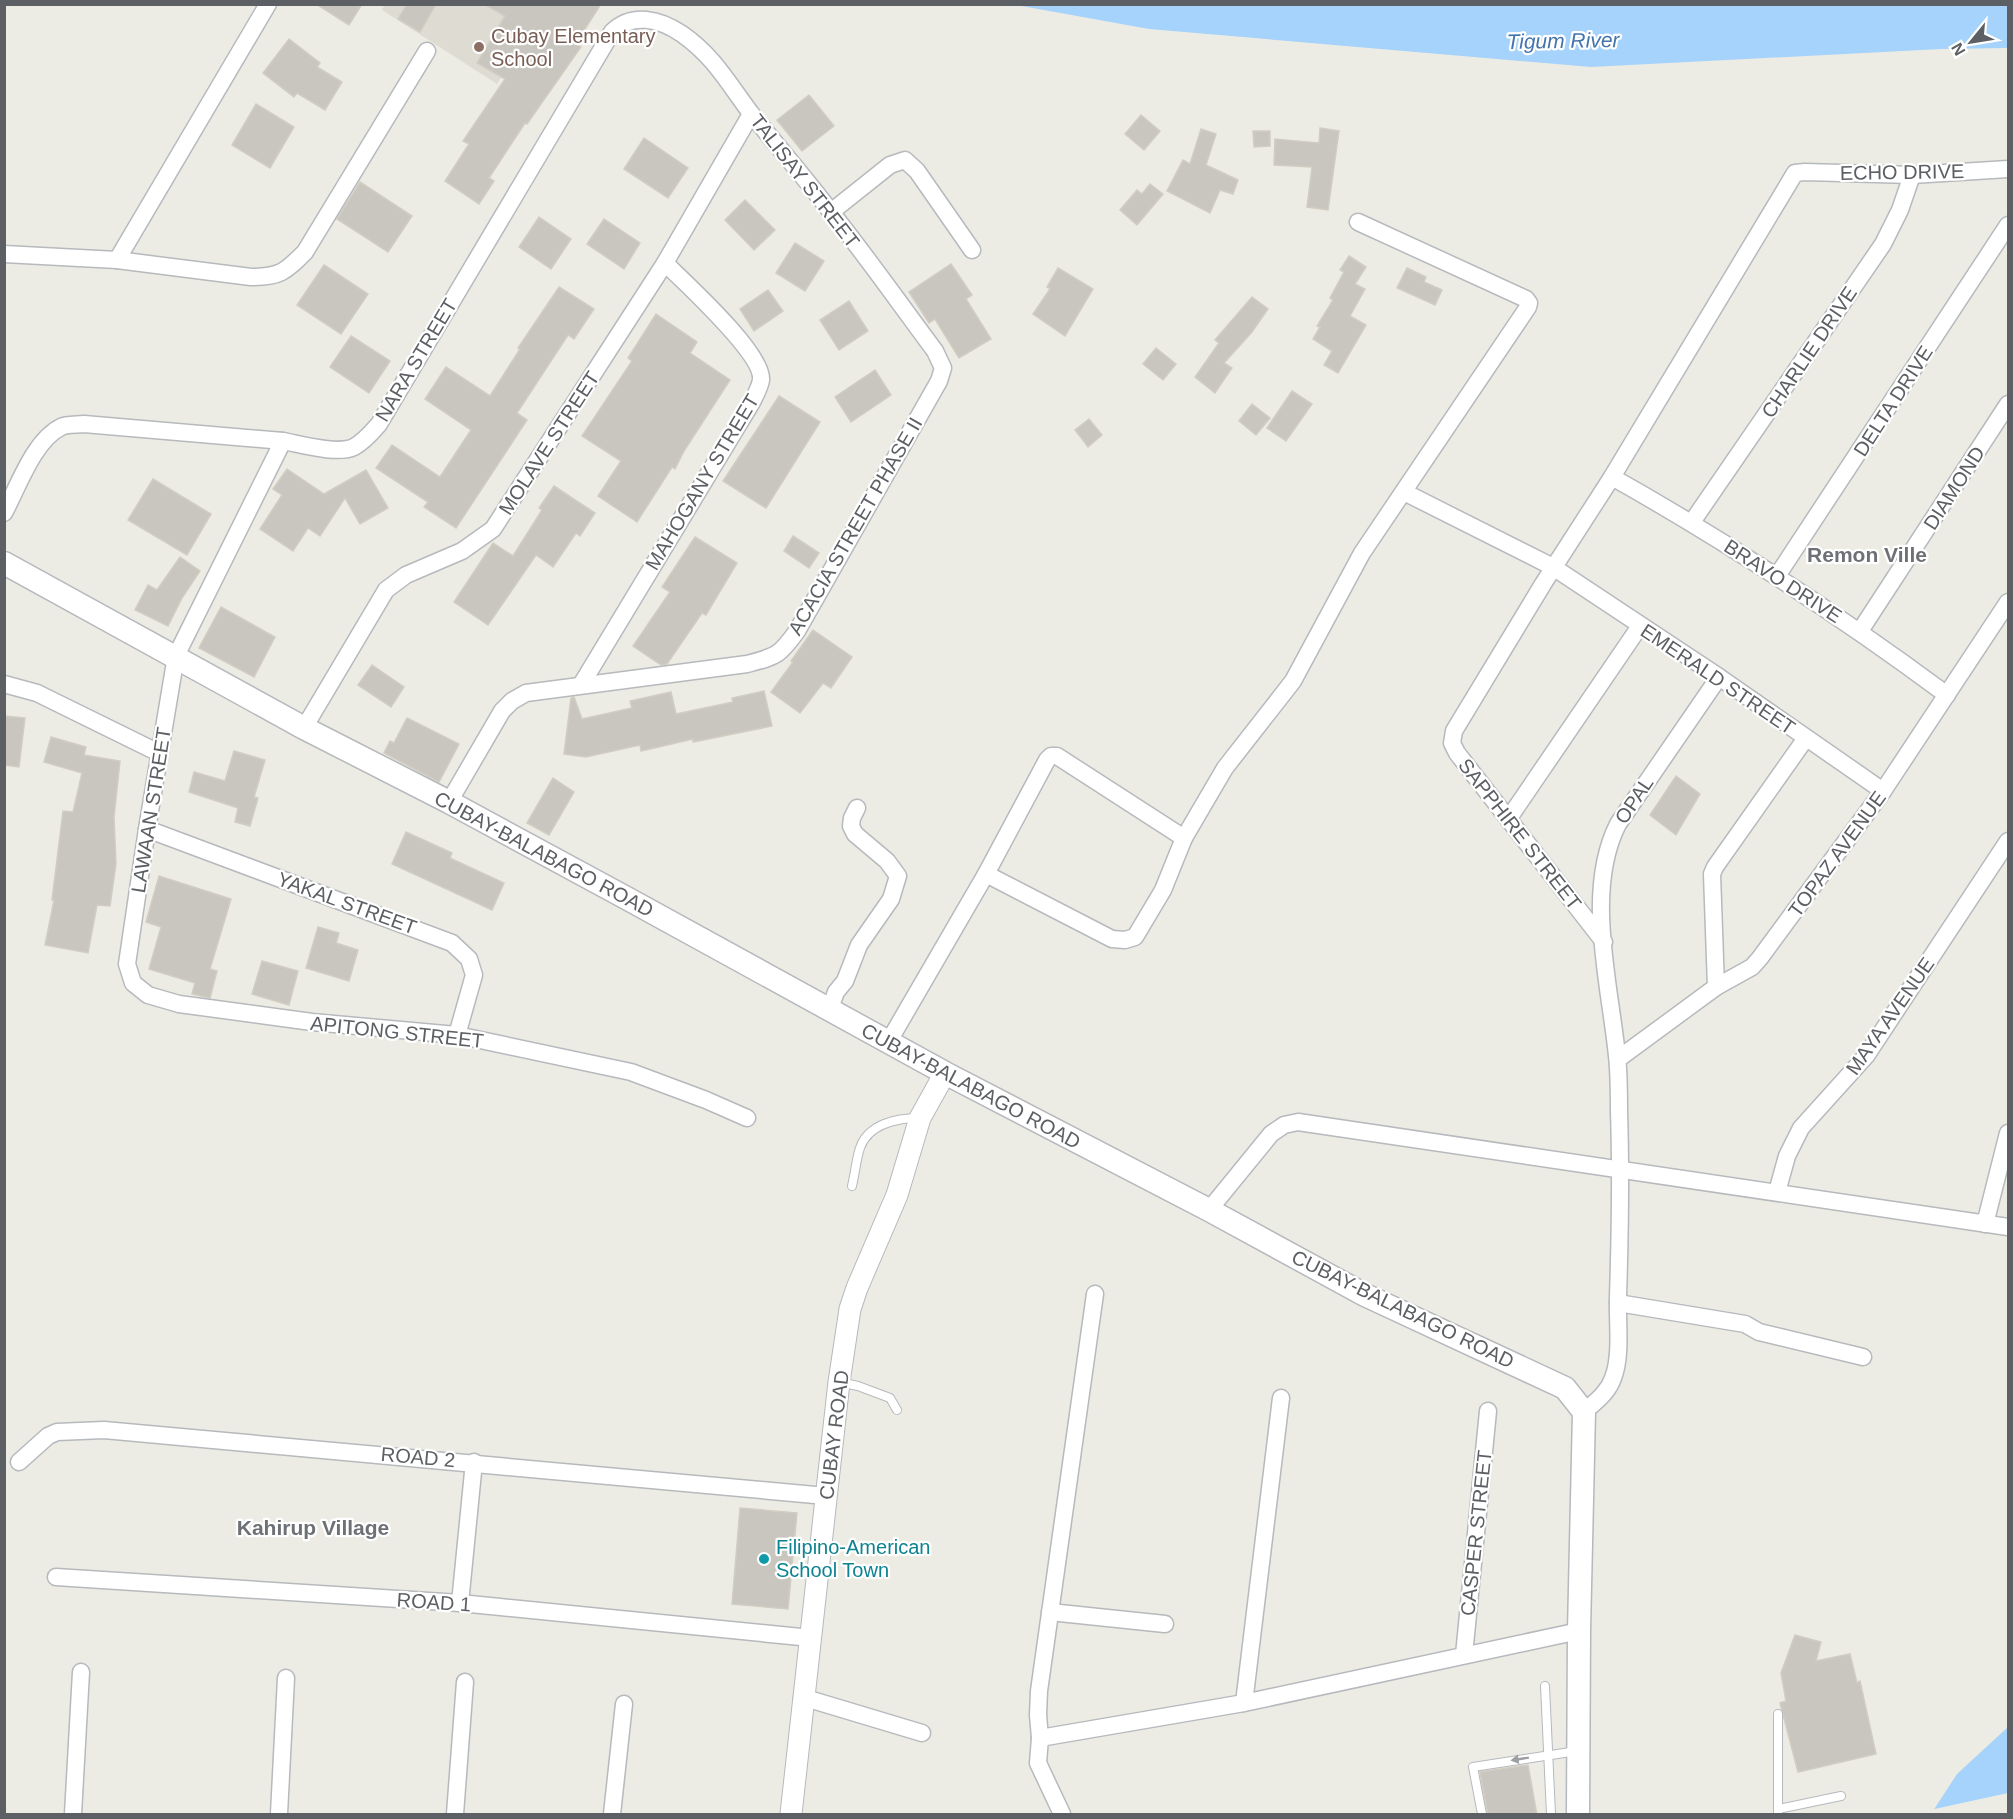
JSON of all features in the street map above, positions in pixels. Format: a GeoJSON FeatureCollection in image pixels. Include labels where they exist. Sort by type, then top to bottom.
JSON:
{"type":"FeatureCollection","features":[{"type":"Feature","properties":{"kind":"main road","name":"CUBAY-BALABAGO ROAD"},"geometry":{"type":"LineString","coordinates":[[4,563],[304,728],[449,802],[630,900],[829,1011],[1209,1210],[1365,1295],[1565,1388],[1584,1412]]}},
{"type":"Feature","properties":{"kind":"main road"},"geometry":{"type":"LineString","coordinates":[[1578,1815],[1584,1412]]}},
{"type":"Feature","properties":{"kind":"street"},"geometry":{"type":"LineString","coordinates":[[117,260],[268,4]]}},
{"type":"Feature","properties":{"kind":"street","name":"TALISAY STREET"},"geometry":{"type":"LineString","coordinates":[[646,18],[680,33],[701,49],[720,69],[752,114],[831,212],[935,351],[943,368]]}},
{"type":"Feature","properties":{"kind":"street","name":"NARA STREET"},"geometry":{"type":"LineString","coordinates":[[4,513],[34,453],[47,436],[63,426],[84,424],[283,441],[333,449],[352,448],[365,440],[379,424],[612,32],[620,24],[646,18]]}},
{"type":"Feature","properties":{"kind":"street"},"geometry":{"type":"LineString","coordinates":[[4,254],[117,260],[251,277],[271,277],[289,268],[305,252],[427,51]]}},
{"type":"Feature","properties":{"kind":"street","name":"MOLAVE STREET"},"geometry":{"type":"LineString","coordinates":[[304,728],[386,590],[406,575],[462,551],[494,529],[665,263],[752,114]]}},
{"type":"Feature","properties":{"kind":"street"},"geometry":{"type":"LineString","coordinates":[[831,212],[890,165],[905,160],[917,171],[972,250]]}},
{"type":"Feature","properties":{"kind":"street","name":"ECHO DRIVE"},"geometry":{"type":"LineString","coordinates":[[1795,173],[1912,175],[2008,169]]}},
{"type":"Feature","properties":{"kind":"street","name":"SAPPHIRE STREET"},"geometry":{"type":"LineString","coordinates":[[1604,942],[1457,753],[1452,743],[1454,731],[1553,567],[1612,477],[1795,173]]}},
{"type":"Feature","properties":{"kind":"street","name":"CHARLIE DRIVE"},"geometry":{"type":"LineString","coordinates":[[1692,522],[1883,244],[1900,210],[1912,175]]}},
{"type":"Feature","properties":{"kind":"street"},"geometry":{"type":"LineString","coordinates":[[986,874],[1112,939],[1125,940],[1135,937],[1163,890],[1184,838],[1225,768],[1293,681],[1362,553],[1522,317],[1529,303],[1526,299],[1358,222]]}},
{"type":"Feature","properties":{"kind":"street","name":"DELTA DRIVE"},"geometry":{"type":"LineString","coordinates":[[1777,576],[2008,225]]}},
{"type":"Feature","properties":{"kind":"street","name":"MAHOGANY STREET"},"geometry":{"type":"LineString","coordinates":[[581,685],[752,402],[761,380],[756,360],[741,340],[665,263]]}},
{"type":"Feature","properties":{"kind":"street","name":"ACACIA STREET PHASE II"},"geometry":{"type":"LineString","coordinates":[[449,802],[502,711],[512,701],[526,693],[747,664],[782,652],[803,620],[939,381],[943,368]]}},
{"type":"Feature","properties":{"kind":"street","name":"DIAMOND"},"geometry":{"type":"LineString","coordinates":[[1860,631],[2008,404]]}},
{"type":"Feature","properties":{"kind":"street"},"geometry":{"type":"LineString","coordinates":[[176,656],[283,441]]}},
{"type":"Feature","properties":{"kind":"street","name":"BRAVO DRIVE"},"geometry":{"type":"LineString","coordinates":[[1612,477],[1692,522],[1777,576],[1860,631],[1947,695]]}},
{"type":"Feature","properties":{"kind":"street","name":"EMERALD STREET"},"geometry":{"type":"LineString","coordinates":[[1404,492],[1553,567],[1719,677],[1883,791]]}},
{"type":"Feature","properties":{"kind":"street","name":"TOPAZ AVENUE"},"geometry":{"type":"LineString","coordinates":[[1618,1059],[1716,987],[1743,973],[1760,958],[1883,791],[2008,602]]}},
{"type":"Feature","properties":{"kind":"street"},"geometry":{"type":"LineString","coordinates":[[1509,818],[1640,626]]}},
{"type":"Feature","properties":{"kind":"street","name":"LAWAAN STREET"},"geometry":{"type":"LineString","coordinates":[[127,964],[176,656]]}},
{"type":"Feature","properties":{"kind":"street","name":"OPAL"},"geometry":{"type":"LineString","coordinates":[[1584,1412],[1602,1397],[1613,1378],[1617,1354],[1621,1171],[1618,1059],[1601,902],[1605,860],[1611,836],[1618,824],[1719,677]]}},
{"type":"Feature","properties":{"kind":"street"},"geometry":{"type":"LineString","coordinates":[[4,684],[38,693],[159,753]]}},
{"type":"Feature","properties":{"kind":"street"},"geometry":{"type":"LineString","coordinates":[[1716,987],[1711,882],[1715,867],[1806,738]]}},
{"type":"Feature","properties":{"kind":"street"},"geometry":{"type":"LineString","coordinates":[[889,1041],[986,874],[1051,756],[1057,756],[1184,838]]}},
{"type":"Feature","properties":{"kind":"street"},"geometry":{"type":"LineString","coordinates":[[829,1011],[836,992],[845,981],[859,945],[891,899],[898,876],[887,861],[855,834],[851,826],[852,818],[858,808]]}},
{"type":"Feature","properties":{"kind":"street","name":"YAKAL STREET"},"geometry":{"type":"LineString","coordinates":[[147,829],[452,942],[469,959],[474,975],[457,1035]]}},
{"type":"Feature","properties":{"kind":"street","name":"MAYA AVENUE"},"geometry":{"type":"LineString","coordinates":[[1777,1192],[1787,1156],[1800,1128],[1866,1056],[2008,841]]}},
{"type":"Feature","properties":{"kind":"street","name":"APITONG STREET"},"geometry":{"type":"LineString","coordinates":[[127,964],[133,983],[148,995],[179,1004],[312,1022],[457,1035],[631,1072],[747,1118]]}},
{"type":"Feature","properties":{"kind":"street","name":"CUBAY ROAD"},"geometry":{"type":"LineString","coordinates":[[791,1815],[802,1697],[811,1638],[839,1382],[850,1309],[856,1288],[897,1195],[920,1118],[945,1073]]}},
{"type":"Feature","properties":{"kind":"street"},"geometry":{"type":"LineString","coordinates":[[1209,1210],[1271,1134],[1284,1125],[1298,1122],[2008,1227]]}},
{"type":"Feature","properties":{"kind":"street"},"geometry":{"type":"LineString","coordinates":[[1985,1224],[2008,1132]]}},
{"type":"Feature","properties":{"kind":"street"},"geometry":{"type":"LineString","coordinates":[[1062,1815],[1038,1763],[1039,1691],[1095,1294]]}},
{"type":"Feature","properties":{"kind":"street"},"geometry":{"type":"LineString","coordinates":[[1618,1303],[1745,1323],[1759,1332],[1863,1357]]}},
{"type":"Feature","properties":{"kind":"street"},"geometry":{"type":"LineString","coordinates":[[1244,1703],[1281,1398]]}},
{"type":"Feature","properties":{"kind":"street","name":"CASPER STREET"},"geometry":{"type":"LineString","coordinates":[[1464,1655],[1488,1411]]}},
{"type":"Feature","properties":{"kind":"street","name":"ROAD 2"},"geometry":{"type":"LineString","coordinates":[[19,1462],[40,1442],[57,1432],[104,1430],[474,1462],[826,1496]]}},
{"type":"Feature","properties":{"kind":"street"},"geometry":{"type":"LineString","coordinates":[[460,1603],[474,1462]]}},
{"type":"Feature","properties":{"kind":"street","name":"ROAD 1"},"geometry":{"type":"LineString","coordinates":[[56,1577],[460,1603],[811,1638]]}},
{"type":"Feature","properties":{"kind":"street"},"geometry":{"type":"LineString","coordinates":[[1050,1612],[1165,1623]]}},
{"type":"Feature","properties":{"kind":"street"},"geometry":{"type":"LineString","coordinates":[[1040,1738],[1244,1703],[1579,1631]]}},
{"type":"Feature","properties":{"kind":"street"},"geometry":{"type":"LineString","coordinates":[[73,1815],[81,1672]]}},
{"type":"Feature","properties":{"kind":"street"},"geometry":{"type":"LineString","coordinates":[[279,1815],[286,1678]]}},
{"type":"Feature","properties":{"kind":"street"},"geometry":{"type":"LineString","coordinates":[[455,1815],[465,1682]]}},
{"type":"Feature","properties":{"kind":"street"},"geometry":{"type":"LineString","coordinates":[[802,1697],[922,1733]]}},
{"type":"Feature","properties":{"kind":"street"},"geometry":{"type":"LineString","coordinates":[[612,1815],[624,1704]]}},
{"type":"Feature","properties":{"kind":"lane"},"geometry":{"type":"LineString","coordinates":[[852,1186],[860,1147],[866,1137],[887,1122],[920,1118]]}},
{"type":"Feature","properties":{"kind":"lane"},"geometry":{"type":"LineString","coordinates":[[839,1382],[858,1386],[890,1398],[897,1410]]}},
{"type":"Feature","properties":{"kind":"lane"},"geometry":{"type":"LineString","coordinates":[[1545,1686],[1551,1815]]}},
{"type":"Feature","properties":{"kind":"lane"},"geometry":{"type":"LineString","coordinates":[[1778,1714],[1778,1812],[1841,1796]]}},
{"type":"Feature","properties":{"kind":"lane"},"geometry":{"type":"LineString","coordinates":[[1482,1815],[1473,1767],[1578,1751]]}},
{"type":"Feature","properties":{"kind":"shaded area","name":"Cubay Elementary School"},"geometry":{"type":"Polygon","coordinates":[[[385,4],[545,5],[497,84],[382,10],[385,4]]]}},
{"type":"Feature","properties":{"kind":"water","name":"Tigum River"},"geometry":{"type":"Polygon","coordinates":[[[2008,4],[2008,48],[1941,49],[1591,67],[1149,29],[1016,5],[2008,4]]]}},
{"type":"Feature","properties":{"kind":"water"},"geometry":{"type":"Polygon","coordinates":[[[2008,1727],[2008,1808],[1931,1814],[1957,1774],[2008,1727]]]}},
{"type":"Feature","properties":{"kind":"pier"},"geometry":{"type":"Polygon","coordinates":[[[2008,1793],[2007,1814],[1928,1814],[1930,1810],[2008,1793]]]}},
{"type":"Feature","properties":{"kind":"building"},"geometry":{"type":"Polygon","coordinates":[[[316,4],[362,4],[349,25],[316,4]]]}},
{"type":"Feature","properties":{"kind":"building"},"geometry":{"type":"Polygon","coordinates":[[[407,4],[436,4],[420,32],[398,19],[407,4]]]}},
{"type":"Feature","properties":{"kind":"building"},"geometry":{"type":"Polygon","coordinates":[[[484,4],[601,4],[576,43],[581,47],[527,124],[525,123],[489,178],[494,181],[479,204],[445,181],[469,144],[463,141],[505,79],[477,63],[505,16],[484,4]]]}},
{"type":"Feature","properties":{"kind":"building"},"geometry":{"type":"Polygon","coordinates":[[[289,39],[320,63],[317,67],[342,82],[325,110],[297,93],[294,97],[263,73],[289,39]]]}},
{"type":"Feature","properties":{"kind":"building"},"geometry":{"type":"Polygon","coordinates":[[[809,95],[834,126],[802,151],[777,120],[809,95]]]}},
{"type":"Feature","properties":{"kind":"building"},"geometry":{"type":"Polygon","coordinates":[[[256,104],[294,127],[270,168],[232,145],[256,104]]]}},
{"type":"Feature","properties":{"kind":"building"},"geometry":{"type":"Polygon","coordinates":[[[1141,115],[1160,131],[1144,150],[1125,134],[1141,115]]]}},
{"type":"Feature","properties":{"kind":"building"},"geometry":{"type":"Polygon","coordinates":[[[1320,128],[1339,131],[1328,210],[1307,207],[1312,167],[1274,165],[1275,139],[1319,143],[1320,128]]]}},
{"type":"Feature","properties":{"kind":"building"},"geometry":{"type":"Polygon","coordinates":[[[1201,129],[1216,134],[1206,165],[1238,180],[1233,194],[1220,190],[1210,213],[1167,191],[1183,160],[1190,164],[1201,129]]]}},
{"type":"Feature","properties":{"kind":"building"},"geometry":{"type":"Polygon","coordinates":[[[1253,131],[1270,131],[1270,146],[1254,147],[1253,131]]]}},
{"type":"Feature","properties":{"kind":"building"},"geometry":{"type":"Polygon","coordinates":[[[644,138],[688,168],[668,198],[624,169],[644,138]]]}},
{"type":"Feature","properties":{"kind":"building"},"geometry":{"type":"Polygon","coordinates":[[[360,182],[412,216],[388,252],[337,219],[360,182]]]}},
{"type":"Feature","properties":{"kind":"building"},"geometry":{"type":"Polygon","coordinates":[[[1150,184],[1163,194],[1137,225],[1120,210],[1137,190],[1142,194],[1150,184]]]}},
{"type":"Feature","properties":{"kind":"building"},"geometry":{"type":"Polygon","coordinates":[[[745,200],[775,230],[754,250],[725,220],[745,200]]]}},
{"type":"Feature","properties":{"kind":"building"},"geometry":{"type":"Polygon","coordinates":[[[539,217],[571,239],[551,269],[519,247],[539,217]]]}},
{"type":"Feature","properties":{"kind":"building"},"geometry":{"type":"Polygon","coordinates":[[[604,219],[640,243],[624,269],[587,244],[604,219]]]}},
{"type":"Feature","properties":{"kind":"building"},"geometry":{"type":"Polygon","coordinates":[[[795,243],[824,261],[805,291],[776,273],[795,243]]]}},
{"type":"Feature","properties":{"kind":"building"},"geometry":{"type":"Polygon","coordinates":[[[1349,256],[1366,267],[1355,284],[1365,289],[1350,316],[1366,325],[1338,373],[1324,365],[1332,351],[1313,339],[1320,327],[1317,326],[1333,300],[1330,298],[1344,272],[1340,270],[1349,256]]]}},
{"type":"Feature","properties":{"kind":"building"},"geometry":{"type":"Polygon","coordinates":[[[951,264],[972,295],[966,299],[991,339],[959,358],[935,319],[929,323],[909,292],[951,264]]]}},
{"type":"Feature","properties":{"kind":"building"},"geometry":{"type":"Polygon","coordinates":[[[324,265],[368,294],[341,334],[297,305],[324,265]]]}},
{"type":"Feature","properties":{"kind":"building"},"geometry":{"type":"Polygon","coordinates":[[[1058,268],[1093,289],[1065,336],[1033,314],[1050,289],[1047,287],[1058,268]]]}},
{"type":"Feature","properties":{"kind":"building"},"geometry":{"type":"Polygon","coordinates":[[[1407,268],[1426,277],[1424,282],[1442,290],[1435,305],[1397,288],[1407,268]]]}},
{"type":"Feature","properties":{"kind":"building"},"geometry":{"type":"Polygon","coordinates":[[[559,287],[594,309],[574,339],[568,335],[517,413],[527,420],[456,528],[424,507],[428,502],[376,468],[392,445],[440,477],[471,430],[425,399],[446,367],[490,396],[520,349],[518,348],[559,287]]]}},
{"type":"Feature","properties":{"kind":"building"},"geometry":{"type":"Polygon","coordinates":[[[768,290],[783,311],[754,331],[740,309],[768,290]]]}},
{"type":"Feature","properties":{"kind":"building"},"geometry":{"type":"Polygon","coordinates":[[[1252,297],[1268,309],[1252,332],[1224,363],[1232,368],[1215,393],[1195,377],[1219,343],[1215,340],[1252,297]]]}},
{"type":"Feature","properties":{"kind":"building"},"geometry":{"type":"Polygon","coordinates":[[[849,301],[868,331],[839,350],[820,320],[849,301]]]}},
{"type":"Feature","properties":{"kind":"building"},"geometry":{"type":"Polygon","coordinates":[[[656,314],[697,342],[690,353],[730,380],[684,451],[675,469],[672,467],[637,522],[598,496],[621,461],[582,436],[632,361],[628,358],[656,314]]]}},
{"type":"Feature","properties":{"kind":"building"},"geometry":{"type":"Polygon","coordinates":[[[351,336],[390,361],[369,393],[330,367],[351,336]]]}},
{"type":"Feature","properties":{"kind":"building"},"geometry":{"type":"Polygon","coordinates":[[[1156,348],[1176,364],[1163,380],[1143,364],[1156,348]]]}},
{"type":"Feature","properties":{"kind":"building"},"geometry":{"type":"Polygon","coordinates":[[[875,370],[891,395],[851,422],[835,397],[875,370]]]}},
{"type":"Feature","properties":{"kind":"building"},"geometry":{"type":"Polygon","coordinates":[[[1292,391],[1312,404],[1286,441],[1267,428],[1292,391]]]}},
{"type":"Feature","properties":{"kind":"building"},"geometry":{"type":"Polygon","coordinates":[[[779,396],[820,422],[766,508],[723,481],[779,396]]]}},
{"type":"Feature","properties":{"kind":"building"},"geometry":{"type":"Polygon","coordinates":[[[1252,404],[1270,418],[1256,435],[1239,421],[1252,404]]]}},
{"type":"Feature","properties":{"kind":"building"},"geometry":{"type":"Polygon","coordinates":[[[1089,419],[1102,435],[1088,447],[1075,430],[1089,419]]]}},
{"type":"Feature","properties":{"kind":"building"},"geometry":{"type":"Polygon","coordinates":[[[287,469],[324,494],[366,470],[388,508],[360,524],[345,498],[320,536],[308,528],[293,551],[260,529],[282,495],[273,489],[287,469]]]}},
{"type":"Feature","properties":{"kind":"building"},"geometry":{"type":"Polygon","coordinates":[[[153,479],[211,514],[187,555],[128,520],[153,479]]]}},
{"type":"Feature","properties":{"kind":"building"},"geometry":{"type":"Polygon","coordinates":[[[554,486],[595,513],[580,536],[576,533],[553,567],[536,555],[488,625],[454,602],[493,543],[513,556],[542,510],[539,508],[554,486]]]}},
{"type":"Feature","properties":{"kind":"building"},"geometry":{"type":"Polygon","coordinates":[[[793,536],[819,553],[809,568],[784,551],[793,536]]]}},
{"type":"Feature","properties":{"kind":"building"},"geometry":{"type":"Polygon","coordinates":[[[695,537],[737,563],[706,615],[702,613],[667,664],[661,665],[633,646],[670,592],[662,587],[695,537]]]}},
{"type":"Feature","properties":{"kind":"building"},"geometry":{"type":"Polygon","coordinates":[[[180,557],[200,571],[182,598],[168,626],[135,610],[148,585],[157,590],[180,557]]]}},
{"type":"Feature","properties":{"kind":"building"},"geometry":{"type":"Polygon","coordinates":[[[221,607],[275,637],[254,677],[199,648],[221,607]]]}},
{"type":"Feature","properties":{"kind":"building"},"geometry":{"type":"Polygon","coordinates":[[[813,630],[852,657],[831,688],[823,683],[800,713],[771,692],[813,630]]]}},
{"type":"Feature","properties":{"kind":"building"},"geometry":{"type":"Polygon","coordinates":[[[372,665],[404,687],[391,707],[358,685],[372,665]]]}},
{"type":"Feature","properties":{"kind":"building"},"geometry":{"type":"Polygon","coordinates":[[[764,691],[772,726],[693,742],[693,739],[641,751],[640,745],[586,757],[564,754],[571,698],[574,697],[582,719],[632,708],[630,701],[671,692],[676,714],[733,702],[732,698],[764,691]]]}},
{"type":"Feature","properties":{"kind":"building"},"geometry":{"type":"Polygon","coordinates":[[[4,716],[25,718],[19,767],[4,765],[4,716]]]}},
{"type":"Feature","properties":{"kind":"building"},"geometry":{"type":"Polygon","coordinates":[[[407,718],[459,744],[439,782],[384,753],[390,741],[394,743],[407,718]]]}},
{"type":"Feature","properties":{"kind":"building"},"geometry":{"type":"Polygon","coordinates":[[[51,737],[86,747],[84,755],[120,761],[114,817],[116,864],[110,906],[97,905],[88,953],[45,945],[54,900],[52,900],[63,811],[73,812],[82,773],[44,762],[51,737]]]}},
{"type":"Feature","properties":{"kind":"building"},"geometry":{"type":"Polygon","coordinates":[[[234,751],[265,760],[254,797],[258,798],[250,826],[235,822],[238,808],[189,792],[194,772],[225,781],[234,751]]]}},
{"type":"Feature","properties":{"kind":"building"},"geometry":{"type":"Polygon","coordinates":[[[1676,776],[1700,794],[1676,835],[1650,815],[1676,776]]]}},
{"type":"Feature","properties":{"kind":"building"},"geometry":{"type":"Polygon","coordinates":[[[553,778],[574,792],[549,835],[527,823],[553,778]]]}},
{"type":"Feature","properties":{"kind":"building"},"geometry":{"type":"Polygon","coordinates":[[[406,832],[452,853],[450,858],[504,883],[492,910],[392,864],[406,832]]]}},
{"type":"Feature","properties":{"kind":"building"},"geometry":{"type":"Polygon","coordinates":[[[159,876],[231,899],[210,969],[217,971],[210,998],[192,994],[195,983],[149,969],[161,927],[146,922],[159,876]]]}},
{"type":"Feature","properties":{"kind":"building"},"geometry":{"type":"Polygon","coordinates":[[[318,927],[339,933],[336,943],[358,950],[349,981],[306,968],[318,927]]]}},
{"type":"Feature","properties":{"kind":"building"},"geometry":{"type":"Polygon","coordinates":[[[262,961],[298,971],[289,1005],[252,994],[262,961]]]}},
{"type":"Feature","properties":{"kind":"building","name":"Filipino-American School Town"},"geometry":{"type":"Polygon","coordinates":[[[740,1508],[797,1513],[788,1609],[732,1604],[740,1508]]]}},
{"type":"Feature","properties":{"kind":"building"},"geometry":{"type":"Polygon","coordinates":[[[1795,1635],[1821,1642],[1816,1661],[1850,1654],[1857,1683],[1860,1681],[1876,1754],[1798,1772],[1780,1703],[1786,1701],[1781,1673],[1795,1635]]]}},
{"type":"Feature","properties":{"kind":"building"},"geometry":{"type":"Polygon","coordinates":[[[1528,1765],[1537,1815],[1488,1815],[1480,1772],[1528,1765]]]}},
{"type":"Feature","properties":{"kind":"place","name":"Cubay Elementary School"},"geometry":{"type":"Point","coordinates":[479,47]}},
{"type":"Feature","properties":{"kind":"place","name":"Filipino-American School Town"},"geometry":{"type":"Point","coordinates":[764,1559]}},
{"type":"Feature","properties":{"kind":"district","name":"Remon Ville"},"geometry":{"type":"Point","coordinates":[1867,555]}},
{"type":"Feature","properties":{"kind":"district","name":"Kahirup Village"},"geometry":{"type":"Point","coordinates":[313,1528]}}]}
